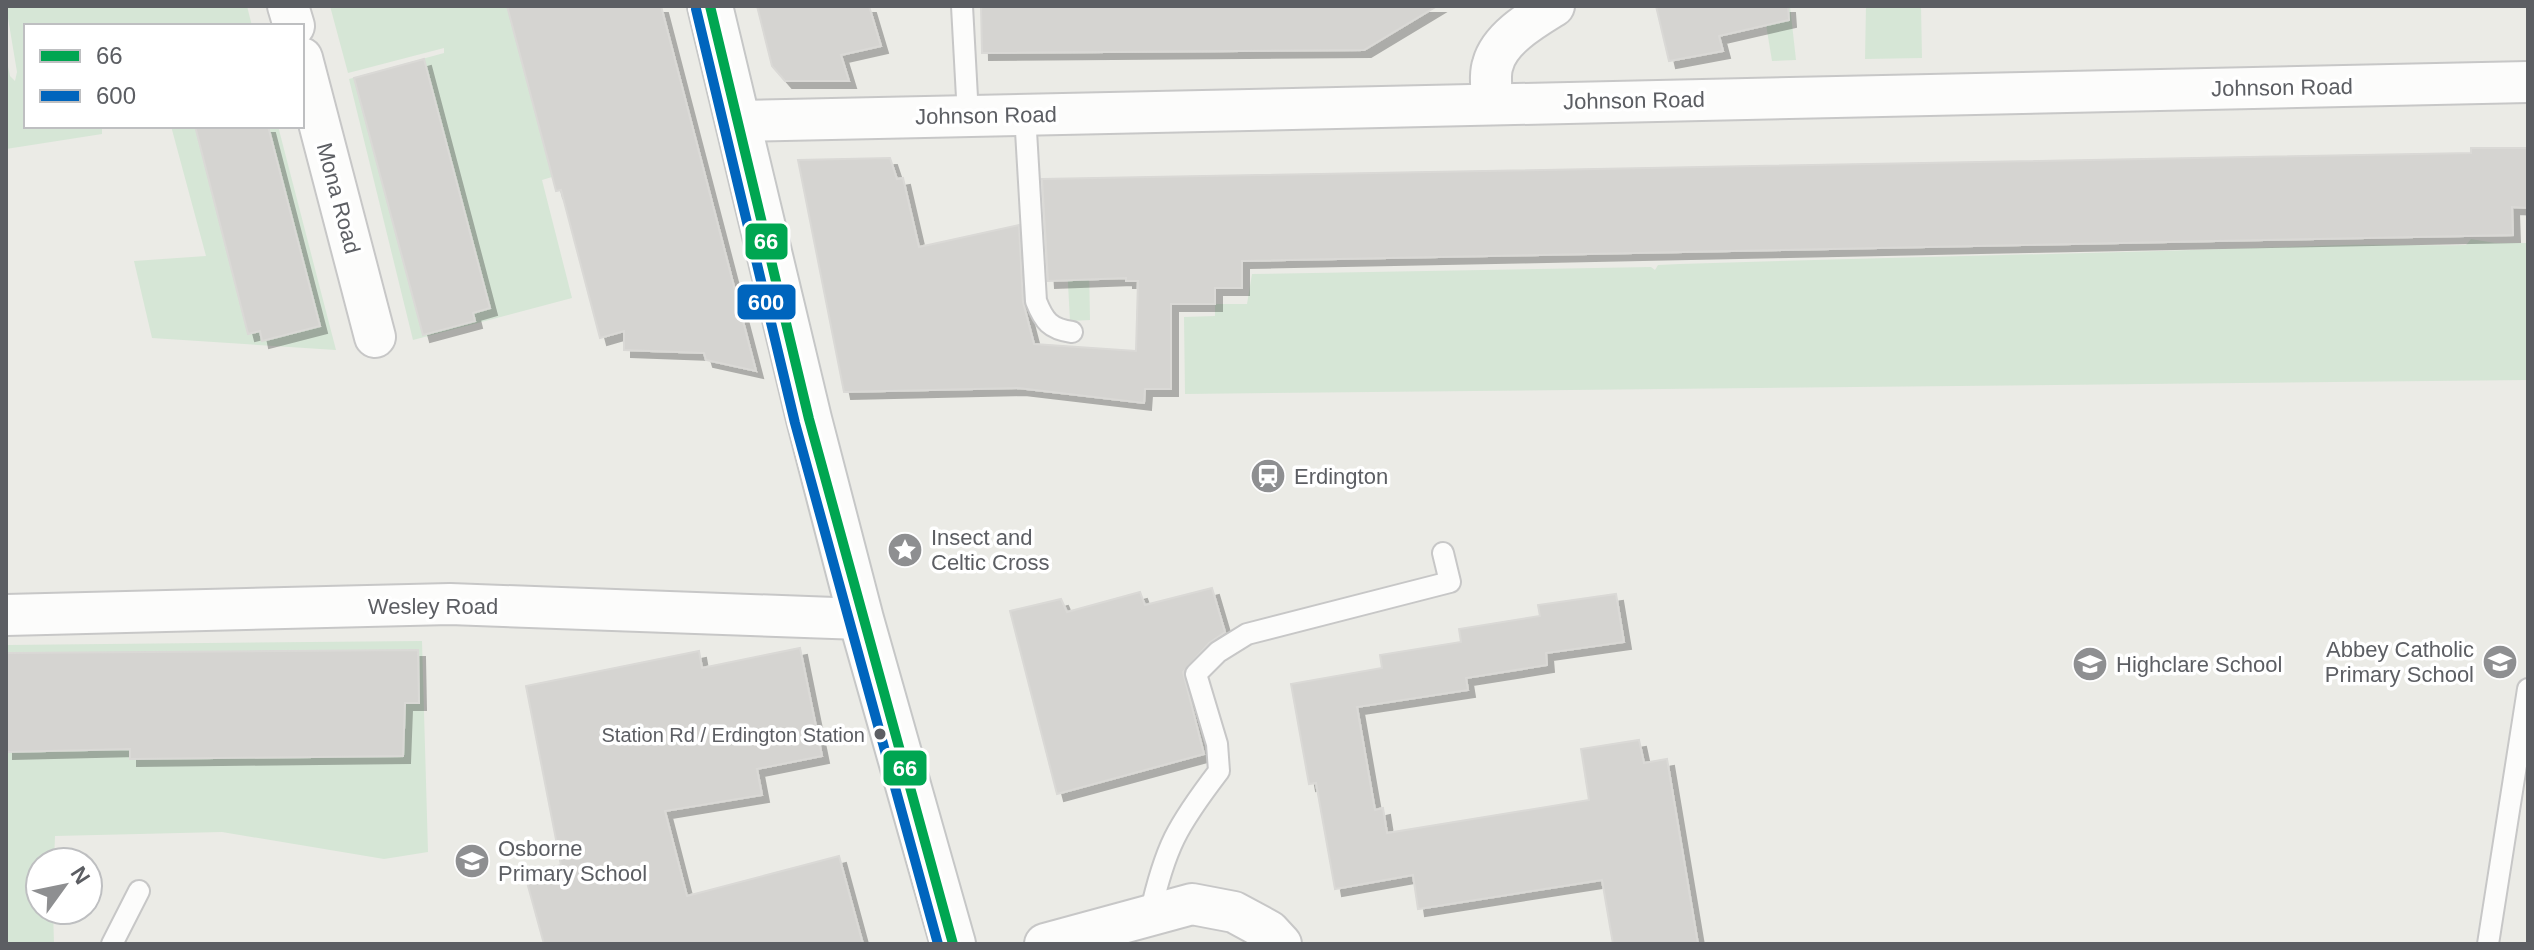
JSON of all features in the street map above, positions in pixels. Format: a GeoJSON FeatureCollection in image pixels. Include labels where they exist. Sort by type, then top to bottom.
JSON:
{"type":"FeatureCollection","features":[{"type":"Feature","properties":{"kind":"main road"},"geometry":{"type":"LineString","coordinates":[[710,6],[809,419],[861,619],[953,944]]}},
{"type":"Feature","properties":{"kind":"street"},"geometry":{"type":"LineString","coordinates":[[1492,103],[1492,66],[1497,54],[1513,35],[1554,6]]}},
{"type":"Feature","properties":{"kind":"street","name":"Mona Road"},"geometry":{"type":"LineString","coordinates":[[304,66],[375,337]]}},
{"type":"Feature","properties":{"kind":"street","name":"Johnson Road"},"geometry":{"type":"LineString","coordinates":[[740,121],[2528,82]]}},
{"type":"Feature","properties":{"kind":"street","name":"Wesley Road"},"geometry":{"type":"LineString","coordinates":[[6,615],[450,604],[861,619]]}},
{"type":"Feature","properties":{"kind":"street"},"geometry":{"type":"LineString","coordinates":[[1045,944],[1192,904],[1234,912],[1269,931],[1281,944]]}},
{"type":"Feature","properties":{"kind":"lane"},"geometry":{"type":"LineString","coordinates":[[962,6],[968,116]]}},
{"type":"Feature","properties":{"kind":"lane"},"geometry":{"type":"LineString","coordinates":[[1025,114],[1036,301],[1043,319],[1055,330],[1072,332]]}},
{"type":"Feature","properties":{"kind":"lane"},"geometry":{"type":"LineString","coordinates":[[1150,915],[1161,867],[1179,824],[1219,771],[1217,744],[1196,674],[1218,652],[1247,634],[1450,582],[1443,553]]}},
{"type":"Feature","properties":{"kind":"lane"},"geometry":{"type":"LineString","coordinates":[[2488,944],[2528,689]]}},
{"type":"Feature","properties":{"kind":"lane"},"geometry":{"type":"LineString","coordinates":[[112,944],[139,891]]}},
{"type":"Feature","properties":{"kind":"green space"},"geometry":{"type":"Polygon","coordinates":[[[6,6],[247,6],[252,24],[24,24],[24,128],[102,128],[102,134],[6,149],[6,57],[10,76],[15,81],[17,72],[6,6]]]}},
{"type":"Feature","properties":{"kind":"green space"},"geometry":{"type":"Polygon","coordinates":[[[330,6],[507,6],[552,177],[542,180],[572,298],[413,340],[349,79],[444,53],[444,48],[348,73],[330,6]]]}},
{"type":"Feature","properties":{"kind":"green space"},"geometry":{"type":"Polygon","coordinates":[[[1763,6],[1790,6],[1796,60],[1772,61],[1763,6]]]}},
{"type":"Feature","properties":{"kind":"green space"},"geometry":{"type":"Polygon","coordinates":[[[1866,6],[1921,6],[1922,58],[1865,59],[1866,6]]]}},
{"type":"Feature","properties":{"kind":"green space"},"geometry":{"type":"Polygon","coordinates":[[[172,128],[279,128],[336,350],[152,338],[134,261],[206,256],[172,128]]]}},
{"type":"Feature","properties":{"kind":"green space"},"geometry":{"type":"Polygon","coordinates":[[[2471,239],[2528,243],[2528,380],[1185,394],[1184,317],[1215,316],[1215,304],[1247,304],[1252,274],[1651,267],[1655,270],[1658,265],[1680,264],[2345,245],[2466,245],[2471,239]]]}},
{"type":"Feature","properties":{"kind":"green space"},"geometry":{"type":"Polygon","coordinates":[[[1067,265],[1089,265],[1090,320],[1070,321],[1067,265]]]}},
{"type":"Feature","properties":{"kind":"green space"},"geometry":{"type":"Polygon","coordinates":[[[422,641],[428,852],[384,859],[222,832],[55,836],[55,846],[24,846],[24,926],[53,926],[54,944],[6,944],[6,645],[422,641]]]}},
{"type":"Feature","properties":{"kind":"building"},"geometry":{"type":"Polygon","coordinates":[[[507,6],[661,6],[756,371],[706,360],[704,353],[624,350],[624,331],[600,338],[561,190],[556,191],[507,6]]]}},
{"type":"Feature","properties":{"kind":"building"},"geometry":{"type":"Polygon","coordinates":[[[757,6],[869,6],[881,46],[841,55],[849,81],[785,81],[772,66],[757,6]]]}},
{"type":"Feature","properties":{"kind":"building"},"geometry":{"type":"Polygon","coordinates":[[[981,6],[1437,6],[1364,50],[982,53],[981,6]]]}},
{"type":"Feature","properties":{"kind":"building"},"geometry":{"type":"Polygon","coordinates":[[[1656,6],[1788,6],[1789,20],[1719,36],[1723,51],[1669,61],[1656,6]]]}},
{"type":"Feature","properties":{"kind":"building"},"geometry":{"type":"Polygon","coordinates":[[[424,59],[490,308],[473,313],[475,321],[423,335],[354,78],[424,59]]]}},
{"type":"Feature","properties":{"kind":"building"},"geometry":{"type":"Polygon","coordinates":[[[196,128],[269,128],[320,326],[262,341],[260,331],[248,334],[196,128]]]}},
{"type":"Feature","properties":{"kind":"building"},"geometry":{"type":"Polygon","coordinates":[[[2471,148],[2528,148],[2528,208],[2512,207],[2513,235],[1242,261],[1242,288],[1215,288],[1215,304],[1171,304],[1171,389],[1145,389],[1144,403],[1018,388],[844,392],[798,160],[890,158],[897,179],[903,178],[919,247],[1019,225],[1023,302],[1034,344],[1136,351],[1138,281],[1126,281],[1126,278],[1048,281],[1042,179],[2471,153],[2471,148]]]}},
{"type":"Feature","properties":{"kind":"building"},"geometry":{"type":"Polygon","coordinates":[[[1212,588],[1225,632],[1209,643],[1183,672],[1204,754],[1057,794],[1010,611],[1061,599],[1067,612],[1140,592],[1145,605],[1212,588]]]}},
{"type":"Feature","properties":{"kind":"building"},"geometry":{"type":"Polygon","coordinates":[[[1616,594],[1624,642],[1546,653],[1547,665],[1466,678],[1468,690],[1357,707],[1375,810],[1383,808],[1387,833],[1589,800],[1581,749],[1639,740],[1644,763],[1667,759],[1698,944],[1613,944],[1602,880],[1418,909],[1413,875],[1335,889],[1316,783],[1309,784],[1291,684],[1382,668],[1380,655],[1461,642],[1459,629],[1540,616],[1538,605],[1616,594]]]}},
{"type":"Feature","properties":{"kind":"building"},"geometry":{"type":"Polygon","coordinates":[[[800,648],[822,756],[757,769],[762,795],[665,811],[687,896],[839,856],[863,944],[544,944],[525,875],[561,865],[526,686],[699,651],[702,668],[800,648]]]}},
{"type":"Feature","properties":{"kind":"building"},"geometry":{"type":"Polygon","coordinates":[[[418,650],[419,703],[405,703],[403,756],[130,759],[130,749],[6,752],[6,653],[418,650]]]}},
{"type":"Feature","properties":{"kind":"transit line","name":"66"},"geometry":{"type":"LineString","coordinates":[[710,6],[809,419],[953,944]]}},
{"type":"Feature","properties":{"kind":"transit line","name":"600"},"geometry":{"type":"LineString","coordinates":[[696,9],[795,423],[938,944]]}},
{"type":"Feature","properties":{"kind":"place","name":"Erdington"},"geometry":{"type":"Point","coordinates":[1268,476]}},
{"type":"Feature","properties":{"kind":"place","name":"Insect and Celtic Cross"},"geometry":{"type":"Point","coordinates":[905,550]}},
{"type":"Feature","properties":{"kind":"place","name":"Abbey Catholic Primary School"},"geometry":{"type":"Point","coordinates":[2500,662]}},
{"type":"Feature","properties":{"kind":"place","name":"Highclare School"},"geometry":{"type":"Point","coordinates":[2090,664]}},
{"type":"Feature","properties":{"kind":"place","name":"Station Rd / Erdington Station"},"geometry":{"type":"Point","coordinates":[880,734]}},
{"type":"Feature","properties":{"kind":"place","name":"Osborne Primary School"},"geometry":{"type":"Point","coordinates":[472,861]}}]}
